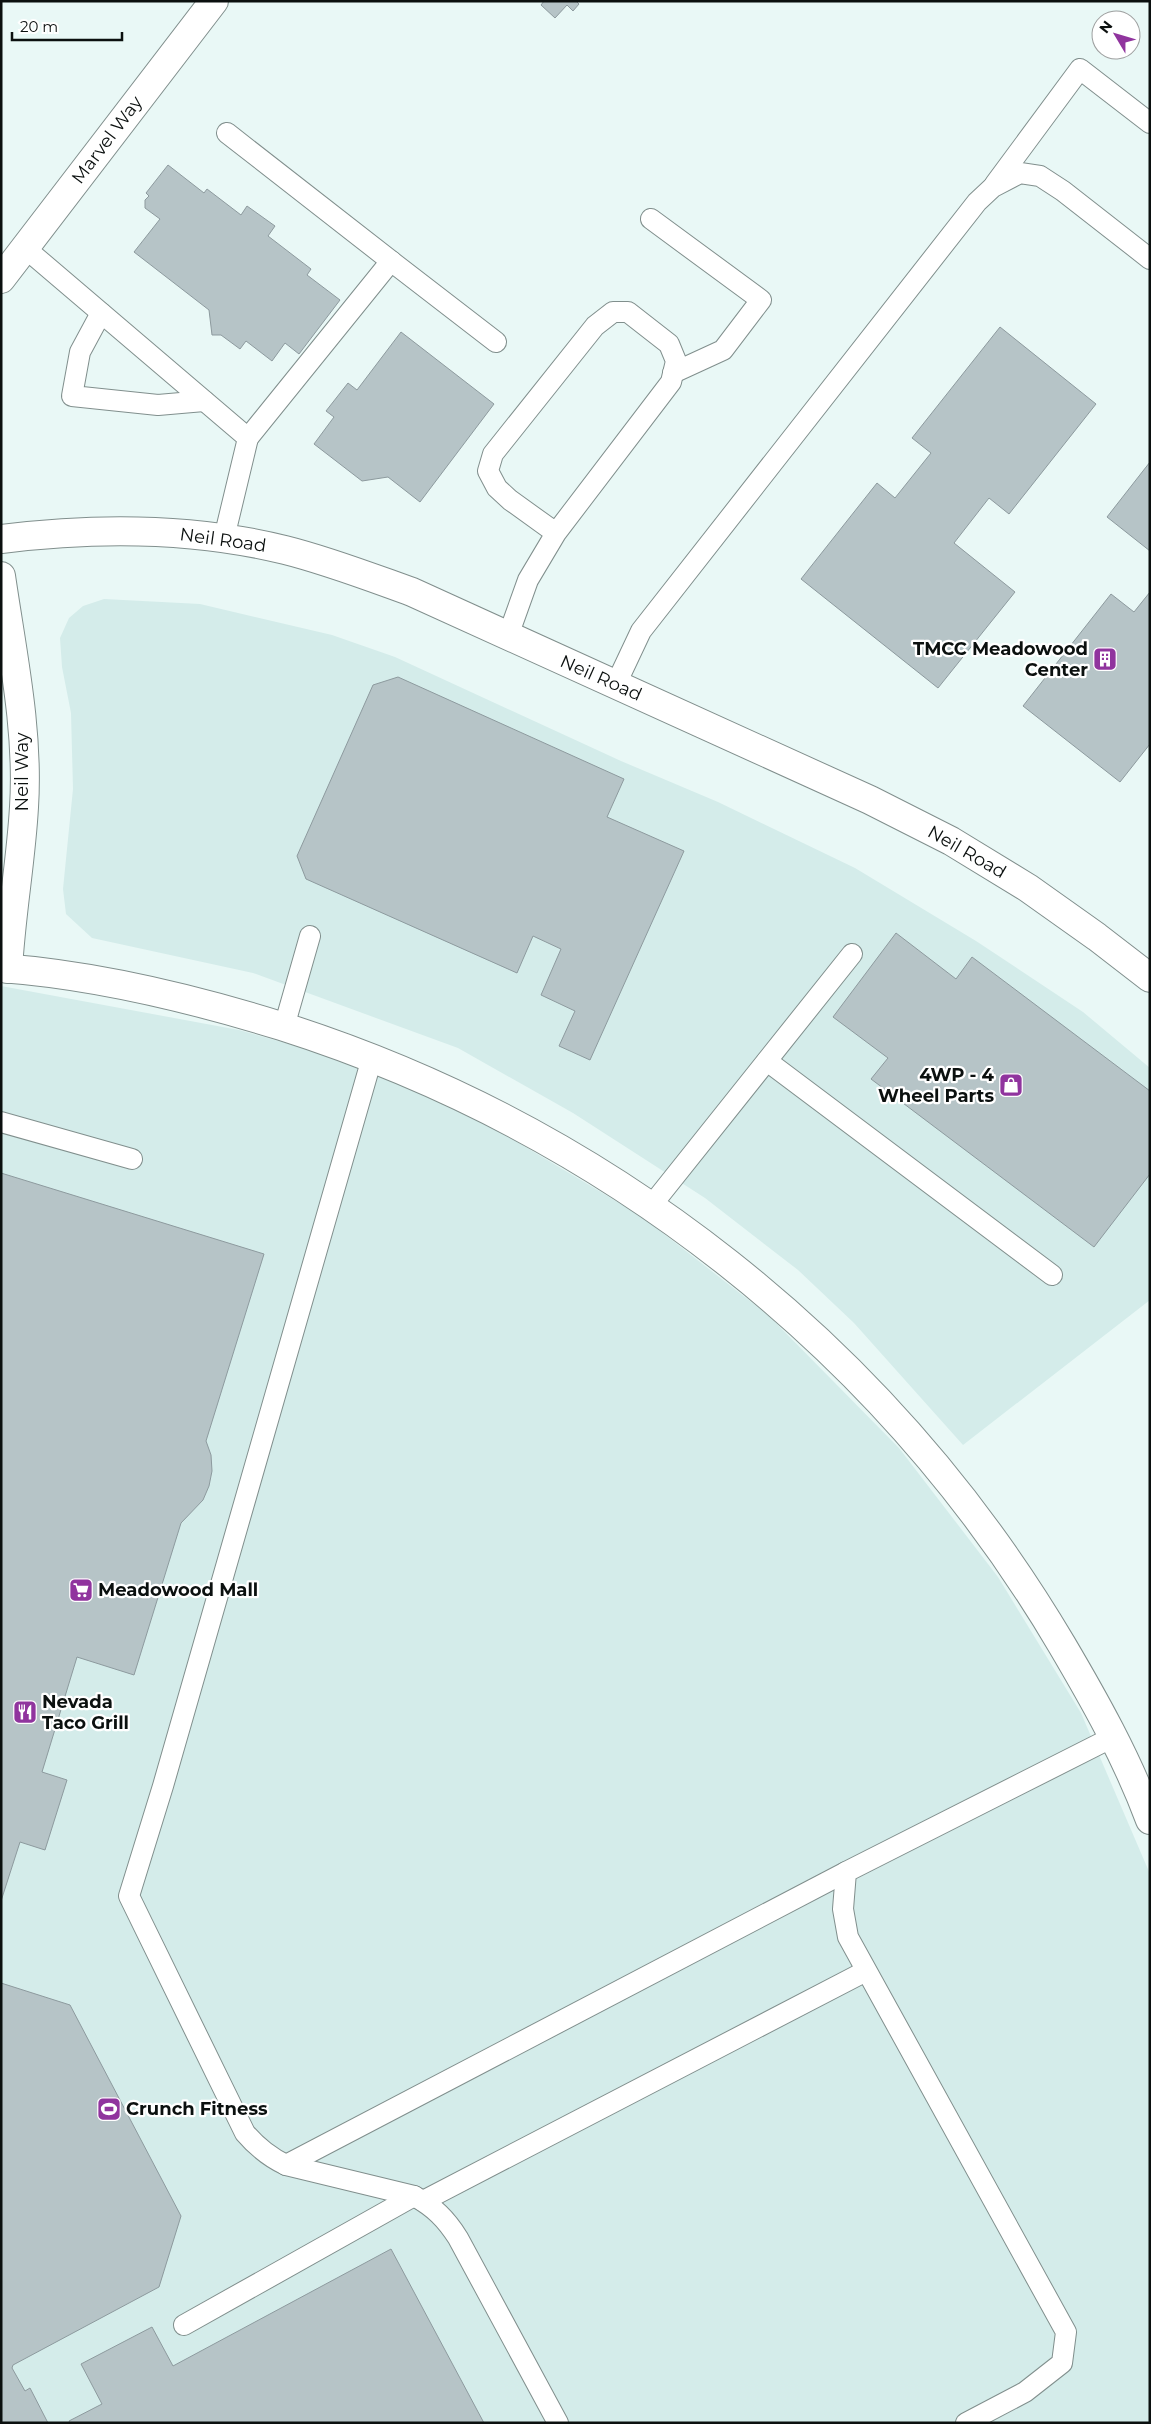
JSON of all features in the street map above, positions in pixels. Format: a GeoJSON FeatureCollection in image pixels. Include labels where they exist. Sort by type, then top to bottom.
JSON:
{"type":"FeatureCollection","features":[{"type":"Feature","properties":{"kind":"street","name":"Marvel Way"},"geometry":{"type":"LineString","coordinates":[[1,279],[214,1]]}},
{"type":"Feature","properties":{"kind":"street","name":"Neil Road"},"geometry":{"type":"LineString","coordinates":[[1,539],[46,534],[153,531],[224,538],[285,550],[351,569],[412,592],[870,800],[951,841],[1028,888],[1097,937],[1150,978]]}},
{"type":"Feature","properties":{"kind":"street","name":"Neil Way"},"geometry":{"type":"LineString","coordinates":[[1,576],[23,731],[24,806],[5,969]]}},
{"type":"Feature","properties":{"kind":"street"},"geometry":{"type":"LineString","coordinates":[[5,969],[119,984],[230,1010],[335,1043],[372,1058],[440,1086],[539,1135],[651,1206],[737,1268],[820,1341],[897,1420],[965,1501],[1032,1595],[1090,1693],[1113,1737],[1150,1820]]}},
{"type":"Feature","properties":{"kind":"lane"},"geometry":{"type":"LineString","coordinates":[[616,684],[641,631],[977,202],[993,187],[1080,69],[1150,123]]}},
{"type":"Feature","properties":{"kind":"lane"},"geometry":{"type":"LineString","coordinates":[[227,133],[496,342]]}},
{"type":"Feature","properties":{"kind":"lane"},"geometry":{"type":"LineString","coordinates":[[993,187],[1020,173],[1040,176],[1063,191],[1150,259]]}},
{"type":"Feature","properties":{"kind":"lane"},"geometry":{"type":"LineString","coordinates":[[651,220],[761,300],[722,350],[673,373]]}},
{"type":"Feature","properties":{"kind":"lane"},"geometry":{"type":"LineString","coordinates":[[25,248],[248,438]]}},
{"type":"Feature","properties":{"kind":"lane"},"geometry":{"type":"LineString","coordinates":[[224,538],[248,438],[391,261]]}},
{"type":"Feature","properties":{"kind":"lane"},"geometry":{"type":"LineString","coordinates":[[508,636],[528,580],[556,533],[671,382],[676,361],[669,344],[628,312],[613,312],[595,326],[493,454],[488,471],[497,488],[510,500],[556,533]]}},
{"type":"Feature","properties":{"kind":"lane"},"geometry":{"type":"LineString","coordinates":[[100,313],[80,352],[72,396],[158,404],[204,401]]}},
{"type":"Feature","properties":{"kind":"lane"},"geometry":{"type":"LineString","coordinates":[[284,1027],[310,936]]}},
{"type":"Feature","properties":{"kind":"lane"},"geometry":{"type":"LineString","coordinates":[[651,1206],[852,954]]}},
{"type":"Feature","properties":{"kind":"lane"},"geometry":{"type":"LineString","coordinates":[[372,1058],[164,1786],[128,1896],[245,2133],[257,2147],[272,2159],[286,2165],[419,2198],[433,2206],[447,2221],[458,2238],[558,2423]]}},
{"type":"Feature","properties":{"kind":"lane"},"geometry":{"type":"LineString","coordinates":[[767,1061],[1052,1275]]}},
{"type":"Feature","properties":{"kind":"lane"},"geometry":{"type":"LineString","coordinates":[[1,1122],[132,1159]]}},
{"type":"Feature","properties":{"kind":"lane"},"geometry":{"type":"LineString","coordinates":[[286,2165],[846,1872],[1113,1737]]}},
{"type":"Feature","properties":{"kind":"lane"},"geometry":{"type":"LineString","coordinates":[[846,1872],[843,1909],[848,1937],[1066,2332],[1062,2363],[1024,2392],[966,2423]]}},
{"type":"Feature","properties":{"kind":"lane"},"geometry":{"type":"LineString","coordinates":[[184,2325],[419,2198],[866,1971]]}},
{"type":"Feature","properties":{"kind":"shaded area"},"geometry":{"type":"Polygon","coordinates":[[[104,599],[200,604],[332,635],[395,657],[621,761],[718,802],[855,868],[976,941],[1083,1012],[1150,1068],[1150,1300],[963,1445],[854,1323],[798,1270],[705,1198],[573,1113],[458,1048],[253,973],[92,938],[66,914],[63,889],[73,789],[71,713],[62,667],[60,638],[69,618],[83,606],[104,599]]]}},
{"type":"Feature","properties":{"kind":"shaded area"},"geometry":{"type":"Polygon","coordinates":[[[1,986],[239,1030],[362,1064],[502,1133],[641,1216],[768,1315],[899,1448],[998,1577],[1081,1713],[1150,1874],[1150,2423],[1,2423],[1,986]]]}},
{"type":"Feature","properties":{"kind":"building"},"geometry":{"type":"Polygon","coordinates":[[[544,1],[576,1],[579,4],[573,11],[567,5],[555,18],[541,5],[544,1]]]}},
{"type":"Feature","properties":{"kind":"building"},"geometry":{"type":"Polygon","coordinates":[[[168,165],[204,193],[207,189],[241,215],[247,206],[275,226],[268,236],[311,269],[307,275],[340,300],[299,354],[285,343],[272,361],[246,341],[240,349],[221,335],[212,335],[209,310],[134,252],[160,219],[145,208],[145,200],[149,196],[146,193],[168,165]]]}},
{"type":"Feature","properties":{"kind":"building"},"geometry":{"type":"Polygon","coordinates":[[[1000,327],[1096,404],[1009,514],[989,498],[954,543],[1015,592],[938,688],[801,579],[877,483],[895,498],[931,453],[912,438],[1000,327]]]}},
{"type":"Feature","properties":{"kind":"building"},"geometry":{"type":"Polygon","coordinates":[[[401,332],[494,404],[420,502],[388,477],[362,481],[314,444],[334,417],[326,411],[348,383],[357,390],[401,332]]]}},
{"type":"Feature","properties":{"kind":"building"},"geometry":{"type":"Polygon","coordinates":[[[1150,462],[1150,551],[1107,517],[1150,462]]]}},
{"type":"Feature","properties":{"kind":"building","name":"TMCC Meadowood Center"},"geometry":{"type":"Polygon","coordinates":[[[1150,592],[1150,744],[1120,782],[1023,706],[1111,594],[1134,612],[1150,592]]]}},
{"type":"Feature","properties":{"kind":"building"},"geometry":{"type":"Polygon","coordinates":[[[398,677],[624,779],[607,817],[684,851],[590,1060],[559,1046],[575,1011],[541,995],[561,949],[533,936],[517,973],[306,879],[297,856],[373,685],[398,677]]]}},
{"type":"Feature","properties":{"kind":"building","name":"4WP - 4 Wheel Parts"},"geometry":{"type":"Polygon","coordinates":[[[896,933],[956,979],[972,957],[1150,1091],[1150,1174],[1094,1247],[871,1079],[888,1058],[833,1017],[896,933]]]}},
{"type":"Feature","properties":{"kind":"building","name":"Meadowood Mall"},"geometry":{"type":"Polygon","coordinates":[[[1,1173],[264,1254],[206,1441],[211,1455],[212,1471],[209,1486],[203,1500],[181,1523],[134,1675],[77,1657],[42,1772],[67,1780],[45,1850],[20,1842],[1,1901],[1,1173]]]}},
{"type":"Feature","properties":{"kind":"building"},"geometry":{"type":"Polygon","coordinates":[[[1,1983],[70,2005],[181,2216],[159,2287],[13,2365],[12,2368],[25,2391],[30,2388],[48,2423],[1,2423],[1,1983]]]}},
{"type":"Feature","properties":{"kind":"building"},"geometry":{"type":"Polygon","coordinates":[[[391,2249],[484,2423],[70,2423],[69,2421],[102,2404],[81,2364],[152,2327],[173,2366],[391,2249]]]}},
{"type":"Feature","properties":{"kind":"place","name":"TMCC Meadowood Center"},"geometry":{"type":"Point","coordinates":[1105,659]}},
{"type":"Feature","properties":{"kind":"place","name":"4WP - 4 Wheel Parts"},"geometry":{"type":"Point","coordinates":[1011,1085]}},
{"type":"Feature","properties":{"kind":"place","name":"Meadowood Mall"},"geometry":{"type":"Point","coordinates":[81,1590]}},
{"type":"Feature","properties":{"kind":"place","name":"Nevada Taco Grill"},"geometry":{"type":"Point","coordinates":[25,1712]}},
{"type":"Feature","properties":{"kind":"place","name":"Crunch Fitness"},"geometry":{"type":"Point","coordinates":[109,2109]}}]}
